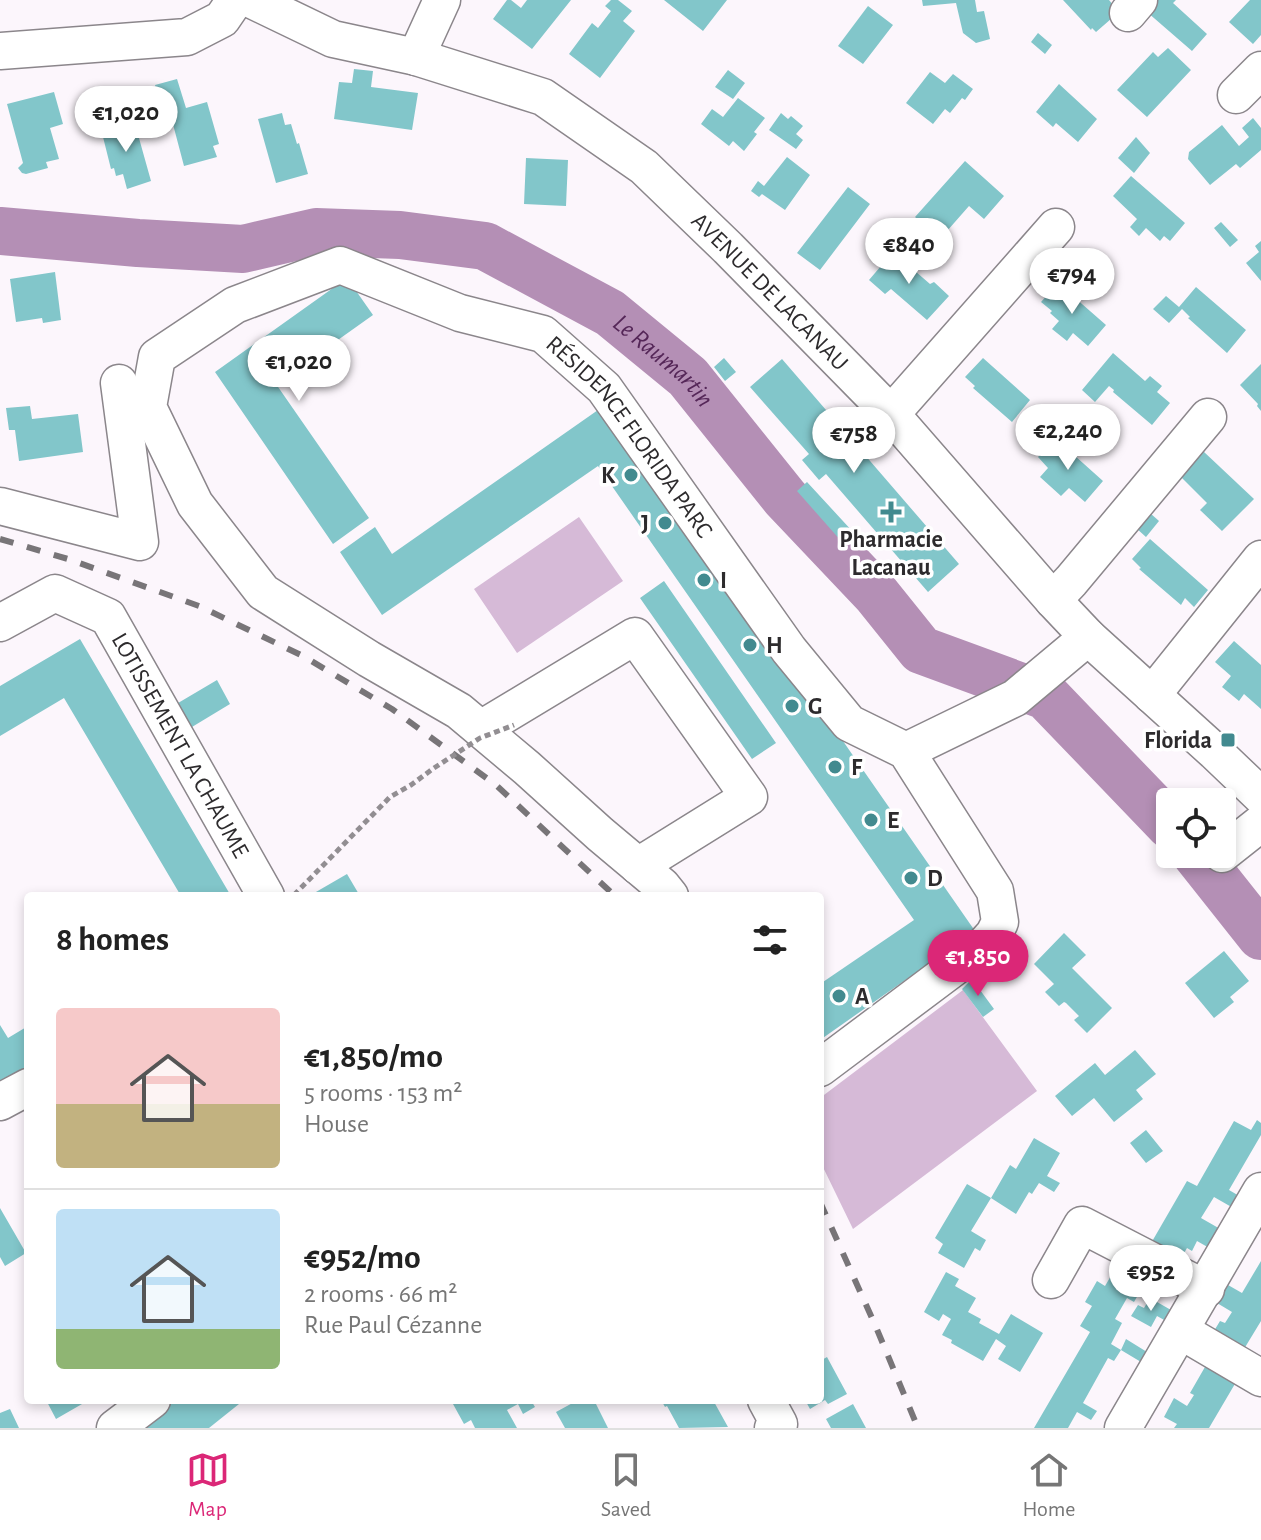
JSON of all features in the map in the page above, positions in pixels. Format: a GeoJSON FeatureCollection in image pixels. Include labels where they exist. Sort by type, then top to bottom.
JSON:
{"type":"FeatureCollection","features":[{"type":"Feature","properties":{"kind":"street"},"geometry":{"type":"LineString","coordinates":[[0,51],[187,37],[222,19],[235,0]]}},
{"type":"Feature","properties":{"kind":"street","name":"AVENUE DE LACANAU"},"geometry":{"type":"LineString","coordinates":[[252,0],[333,39],[416,57],[543,97],[644,167],[891,414],[1088,637],[1261,796]]}},
{"type":"Feature","properties":{"kind":"street"},"geometry":{"type":"LineString","coordinates":[[416,57],[442,0]]}},
{"type":"Feature","properties":{"kind":"street"},"geometry":{"type":"LineString","coordinates":[[891,414],[1056,227]]}},
{"type":"Feature","properties":{"kind":"street","name":"RÉSIDENCE FLORIDA PARC"},"geometry":{"type":"LineString","coordinates":[[667,892],[497,727],[459,711],[263,592],[195,504],[148,407],[157,357],[235,305],[340,265],[460,313],[543,334],[604,388],[789,650],[849,723],[906,751]]}},
{"type":"Feature","properties":{"kind":"street"},"geometry":{"type":"LineString","coordinates":[[0,506],[140,542],[119,383]]}},
{"type":"Feature","properties":{"kind":"street"},"geometry":{"type":"LineString","coordinates":[[1053,600],[1208,417]]}},
{"type":"Feature","properties":{"kind":"street"},"geometry":{"type":"LineString","coordinates":[[1152,695],[1261,559]]}},
{"type":"Feature","properties":{"kind":"street","name":"LOTISSEMENT LA CHAUME"},"geometry":{"type":"LineString","coordinates":[[0,623],[55,593],[108,617],[264,892]]}},
{"type":"Feature","properties":{"kind":"street"},"geometry":{"type":"LineString","coordinates":[[497,727],[635,636],[749,797],[638,866]]}},
{"type":"Feature","properties":{"kind":"street"},"geometry":{"type":"LineString","coordinates":[[824,1065],[984,945],[1000,922],[995,891],[906,751],[1025,689],[1088,637]]}},
{"type":"Feature","properties":{"kind":"street"},"geometry":{"type":"LineString","coordinates":[[1236,842],[1261,823]]}},
{"type":"Feature","properties":{"kind":"street"},"geometry":{"type":"LineString","coordinates":[[0,1102],[24,1089]]}},
{"type":"Feature","properties":{"kind":"street"},"geometry":{"type":"LineString","coordinates":[[1123,1428],[1261,1191]]}},
{"type":"Feature","properties":{"kind":"street"},"geometry":{"type":"LineString","coordinates":[[1051,1280],[1082,1225],[1206,1289]]}},
{"type":"Feature","properties":{"kind":"street"},"geometry":{"type":"LineString","coordinates":[[1181,1331],[1261,1378]]}},
{"type":"Feature","properties":{"kind":"street"},"geometry":{"type":"LineString","coordinates":[[115,1428],[147,1404]]}},
{"type":"Feature","properties":{"kind":"street"},"geometry":{"type":"LineString","coordinates":[[768,1404],[779,1424],[773,1428]]}},
{"type":"Feature","properties":{"kind":"path"},"geometry":{"type":"LineString","coordinates":[[298,892],[390,797],[497,727]]}},
{"type":"Feature","properties":{"kind":"shaded area"},"geometry":{"type":"Polygon","coordinates":[[[579,517],[623,581],[517,653],[474,589],[579,517]]]}},
{"type":"Feature","properties":{"kind":"shaded area"},"geometry":{"type":"Polygon","coordinates":[[[963,990],[1037,1091],[853,1229],[824,1169],[824,1095],[963,990]]]}},
{"type":"Feature","properties":{"kind":"building"},"geometry":{"type":"Polygon","coordinates":[[[507,0],[521,8],[527,0],[571,0],[532,49],[493,19],[507,0]]]}},
{"type":"Feature","properties":{"kind":"building"},"geometry":{"type":"Polygon","coordinates":[[[611,0],[618,0],[632,11],[623,21],[635,31],[600,78],[569,54],[592,23],[598,28],[611,11],[605,6],[611,0]]]}},
{"type":"Feature","properties":{"kind":"building"},"geometry":{"type":"Polygon","coordinates":[[[664,0],[727,0],[703,31],[664,0]]]}},
{"type":"Feature","properties":{"kind":"building"},"geometry":{"type":"Polygon","coordinates":[[[922,0],[975,0],[977,12],[984,11],[990,39],[976,43],[963,33],[956,3],[923,6],[922,0]]]}},
{"type":"Feature","properties":{"kind":"building"},"geometry":{"type":"Polygon","coordinates":[[[1063,0],[1109,0],[1119,12],[1096,32],[1063,0]]]}},
{"type":"Feature","properties":{"kind":"building"},"geometry":{"type":"Polygon","coordinates":[[[1157,0],[1176,0],[1173,3],[1207,34],[1192,51],[1147,12],[1157,0]]]}},
{"type":"Feature","properties":{"kind":"building"},"geometry":{"type":"Polygon","coordinates":[[[1250,0],[1261,0],[1261,35],[1253,44],[1229,22],[1250,0]]]}},
{"type":"Feature","properties":{"kind":"building"},"geometry":{"type":"Polygon","coordinates":[[[868,6],[893,25],[863,64],[838,46],[868,6]]]}},
{"type":"Feature","properties":{"kind":"building"},"geometry":{"type":"Polygon","coordinates":[[[1038,33],[1052,45],[1045,54],[1031,42],[1038,33]]]}},
{"type":"Feature","properties":{"kind":"building"},"geometry":{"type":"Polygon","coordinates":[[[1168,48],[1191,70],[1147,117],[1117,90],[1153,52],[1158,57],[1168,48]]]}},
{"type":"Feature","properties":{"kind":"building"},"geometry":{"type":"Polygon","coordinates":[[[354,69],[373,71],[371,87],[418,93],[412,130],[334,119],[339,82],[352,83],[354,69]]]}},
{"type":"Feature","properties":{"kind":"building"},"geometry":{"type":"Polygon","coordinates":[[[728,70],[745,83],[733,99],[715,87],[728,70]]]}},
{"type":"Feature","properties":{"kind":"building"},"geometry":{"type":"Polygon","coordinates":[[[930,72],[945,83],[953,74],[973,89],[950,113],[945,109],[933,124],[906,103],[930,72]]]}},
{"type":"Feature","properties":{"kind":"building"},"geometry":{"type":"Polygon","coordinates":[[[177,79],[186,108],[207,102],[219,144],[213,146],[217,157],[184,166],[170,113],[160,116],[156,104],[160,103],[155,85],[177,79]]]}},
{"type":"Feature","properties":{"kind":"building"},"geometry":{"type":"Polygon","coordinates":[[[1059,84],[1097,119],[1078,142],[1056,123],[1053,127],[1036,112],[1059,84]]]}},
{"type":"Feature","properties":{"kind":"building"},"geometry":{"type":"Polygon","coordinates":[[[54,92],[63,124],[50,128],[59,159],[46,162],[48,168],[22,173],[18,168],[23,163],[7,104],[54,92]]]}},
{"type":"Feature","properties":{"kind":"building"},"geometry":{"type":"Polygon","coordinates":[[[738,98],[765,118],[744,151],[733,141],[729,146],[701,124],[712,109],[723,117],[738,98]]]}},
{"type":"Feature","properties":{"kind":"building"},"geometry":{"type":"Polygon","coordinates":[[[282,113],[285,125],[291,124],[308,174],[276,183],[258,119],[282,113]]]}},
{"type":"Feature","properties":{"kind":"building"},"geometry":{"type":"Polygon","coordinates":[[[781,113],[788,119],[791,116],[803,126],[796,134],[803,140],[796,149],[769,130],[781,113]]]}},
{"type":"Feature","properties":{"kind":"building"},"geometry":{"type":"Polygon","coordinates":[[[1253,118],[1261,128],[1261,150],[1240,168],[1236,164],[1210,185],[1188,159],[1189,152],[1222,125],[1239,146],[1249,137],[1242,128],[1253,118]]]}},
{"type":"Feature","properties":{"kind":"building"},"geometry":{"type":"Polygon","coordinates":[[[129,120],[132,132],[137,131],[151,181],[127,189],[123,174],[116,176],[114,168],[111,169],[101,129],[129,120]]]}},
{"type":"Feature","properties":{"kind":"building"},"geometry":{"type":"Polygon","coordinates":[[[1136,137],[1150,153],[1134,173],[1118,158],[1136,137]]]}},
{"type":"Feature","properties":{"kind":"building"},"geometry":{"type":"Polygon","coordinates":[[[787,157],[810,175],[785,210],[762,194],[759,197],[751,191],[758,181],[764,186],[787,157]]]}},
{"type":"Feature","properties":{"kind":"building"},"geometry":{"type":"Polygon","coordinates":[[[526,158],[568,160],[566,206],[524,204],[526,158]]]}},
{"type":"Feature","properties":{"kind":"building"},"geometry":{"type":"Polygon","coordinates":[[[965,161],[1004,196],[984,219],[969,206],[940,239],[915,217],[965,161]]]}},
{"type":"Feature","properties":{"kind":"building"},"geometry":{"type":"Polygon","coordinates":[[[1131,176],[1185,223],[1170,241],[1164,236],[1160,241],[1146,228],[1139,236],[1130,227],[1137,219],[1113,196],[1131,176]]]}},
{"type":"Feature","properties":{"kind":"building"},"geometry":{"type":"Polygon","coordinates":[[[848,187],[870,204],[820,270],[797,253],[848,187]]]}},
{"type":"Feature","properties":{"kind":"building"},"geometry":{"type":"Polygon","coordinates":[[[1221,222],[1238,240],[1230,247],[1214,228],[1221,222]]]}},
{"type":"Feature","properties":{"kind":"building"},"geometry":{"type":"Polygon","coordinates":[[[1261,241],[1261,281],[1246,263],[1259,252],[1255,246],[1261,241]]]}},
{"type":"Feature","properties":{"kind":"building"},"geometry":{"type":"Polygon","coordinates":[[[893,252],[949,296],[927,320],[891,289],[885,294],[869,280],[893,252]]]}},
{"type":"Feature","properties":{"kind":"building"},"geometry":{"type":"Polygon","coordinates":[[[55,272],[61,320],[43,323],[42,318],[16,322],[10,279],[55,272]]]}},
{"type":"Feature","properties":{"kind":"building"},"geometry":{"type":"Polygon","coordinates":[[[347,278],[373,315],[276,384],[369,518],[333,544],[215,372],[347,278]]]}},
{"type":"Feature","properties":{"kind":"building"},"geometry":{"type":"Polygon","coordinates":[[[1058,283],[1106,325],[1088,346],[1073,333],[1067,341],[1052,329],[1059,321],[1041,302],[1058,283]]]}},
{"type":"Feature","properties":{"kind":"building"},"geometry":{"type":"Polygon","coordinates":[[[1196,287],[1246,330],[1227,353],[1182,309],[1169,323],[1153,309],[1166,296],[1179,307],[1196,287]]]}},
{"type":"Feature","properties":{"kind":"building"},"geometry":{"type":"Polygon","coordinates":[[[1113,353],[1145,381],[1150,376],[1162,386],[1157,392],[1170,403],[1152,425],[1109,386],[1095,402],[1082,390],[1113,353]]]}},
{"type":"Feature","properties":{"kind":"building"},"geometry":{"type":"Polygon","coordinates":[[[724,358],[736,372],[725,381],[714,367],[724,358]]]}},
{"type":"Feature","properties":{"kind":"building"},"geometry":{"type":"Polygon","coordinates":[[[983,358],[1030,400],[1012,422],[973,388],[975,386],[965,377],[983,358]]]}},
{"type":"Feature","properties":{"kind":"building"},"geometry":{"type":"Polygon","coordinates":[[[782,359],[959,564],[928,592],[826,474],[819,480],[802,460],[809,454],[750,387],[782,359]]]}},
{"type":"Feature","properties":{"kind":"building"},"geometry":{"type":"Polygon","coordinates":[[[1261,364],[1261,411],[1240,385],[1261,364]]]}},
{"type":"Feature","properties":{"kind":"building"},"geometry":{"type":"Polygon","coordinates":[[[608,403],[975,931],[824,1037],[824,981],[914,920],[598,466],[382,615],[340,552],[375,527],[392,554],[608,403]]]}},
{"type":"Feature","properties":{"kind":"building"},"geometry":{"type":"Polygon","coordinates":[[[30,406],[32,419],[78,414],[83,452],[19,461],[15,430],[9,430],[6,408],[30,406]]]}},
{"type":"Feature","properties":{"kind":"building"},"geometry":{"type":"Polygon","coordinates":[[[1055,438],[1103,481],[1085,502],[1069,488],[1061,496],[1040,477],[1048,468],[1038,457],[1055,438]]]}},
{"type":"Feature","properties":{"kind":"building"},"geometry":{"type":"Polygon","coordinates":[[[1203,451],[1254,499],[1222,531],[1200,510],[1207,503],[1179,475],[1203,451]]]}},
{"type":"Feature","properties":{"kind":"building"},"geometry":{"type":"Polygon","coordinates":[[[807,482],[854,533],[842,542],[797,491],[807,482]]]}},
{"type":"Feature","properties":{"kind":"building"},"geometry":{"type":"Polygon","coordinates":[[[1150,513],[1159,521],[1146,537],[1136,528],[1150,513]]]}},
{"type":"Feature","properties":{"kind":"building"},"geometry":{"type":"Polygon","coordinates":[[[1150,539],[1208,590],[1194,607],[1185,598],[1181,605],[1139,569],[1132,559],[1150,539]]]}},
{"type":"Feature","properties":{"kind":"building"},"geometry":{"type":"Polygon","coordinates":[[[664,581],[776,743],[752,759],[640,598],[664,581]]]}},
{"type":"Feature","properties":{"kind":"building"},"geometry":{"type":"Polygon","coordinates":[[[80,639],[229,892],[179,892],[64,698],[0,736],[0,686],[80,639]]]}},
{"type":"Feature","properties":{"kind":"building"},"geometry":{"type":"Polygon","coordinates":[[[1234,641],[1261,665],[1261,709],[1244,694],[1239,701],[1222,687],[1231,676],[1215,662],[1234,641]]]}},
{"type":"Feature","properties":{"kind":"building"},"geometry":{"type":"Polygon","coordinates":[[[217,680],[230,704],[187,730],[173,706],[217,680]]]}},
{"type":"Feature","properties":{"kind":"building"},"geometry":{"type":"Polygon","coordinates":[[[347,874],[358,892],[316,892],[347,874]]]}},
{"type":"Feature","properties":{"kind":"building"},"geometry":{"type":"Polygon","coordinates":[[[1064,933],[1086,955],[1072,968],[1112,1008],[1087,1033],[1074,1020],[1079,1016],[1066,1003],[1059,1006],[1045,992],[1054,984],[1034,964],[1064,933]]]}},
{"type":"Feature","properties":{"kind":"building"},"geometry":{"type":"Polygon","coordinates":[[[1224,951],[1249,981],[1230,997],[1234,1002],[1214,1018],[1185,983],[1224,951]]]}},
{"type":"Feature","properties":{"kind":"building"},"geometry":{"type":"Polygon","coordinates":[[[972,979],[994,1009],[983,1017],[962,989],[972,979]]]}},
{"type":"Feature","properties":{"kind":"building"},"geometry":{"type":"Polygon","coordinates":[[[0,1025],[8,1038],[24,1028],[24,1079],[0,1093],[0,1025]]]}},
{"type":"Feature","properties":{"kind":"building"},"geometry":{"type":"Polygon","coordinates":[[[1135,1050],[1156,1074],[1136,1090],[1143,1099],[1114,1122],[1094,1098],[1072,1116],[1055,1096],[1095,1063],[1105,1075],[1135,1050]]]}},
{"type":"Feature","properties":{"kind":"building"},"geometry":{"type":"Polygon","coordinates":[[[1257,1120],[1261,1123],[1261,1135],[1229,1190],[1241,1197],[1235,1209],[1214,1197],[1201,1218],[1222,1230],[1211,1249],[1197,1241],[1192,1251],[1187,1248],[1179,1262],[1150,1245],[1187,1181],[1197,1186],[1234,1121],[1251,1130],[1257,1120]]]}},
{"type":"Feature","properties":{"kind":"building"},"geometry":{"type":"Polygon","coordinates":[[[1146,1130],[1163,1151],[1146,1163],[1130,1143],[1146,1130]]]}},
{"type":"Feature","properties":{"kind":"building"},"geometry":{"type":"Polygon","coordinates":[[[1034,1138],[1060,1153],[1047,1176],[1060,1183],[1054,1192],[1039,1183],[1032,1194],[1029,1192],[1016,1214],[991,1198],[1010,1165],[1016,1169],[1034,1138]]]}},
{"type":"Feature","properties":{"kind":"building"},"geometry":{"type":"Polygon","coordinates":[[[967,1184],[991,1198],[971,1231],[986,1240],[980,1251],[975,1248],[964,1268],[938,1253],[943,1244],[935,1238],[967,1184]]]}},
{"type":"Feature","properties":{"kind":"building"},"geometry":{"type":"Polygon","coordinates":[[[0,1208],[24,1254],[5,1266],[0,1257],[0,1208]]]}},
{"type":"Feature","properties":{"kind":"building"},"geometry":{"type":"Polygon","coordinates":[[[1261,1261],[1261,1321],[1244,1349],[1214,1331],[1220,1321],[1225,1323],[1232,1312],[1217,1303],[1228,1285],[1242,1293],[1261,1261]]]}},
{"type":"Feature","properties":{"kind":"building"},"geometry":{"type":"Polygon","coordinates":[[[1118,1264],[1146,1281],[1134,1302],[1127,1298],[1115,1319],[1122,1323],[1111,1344],[1121,1350],[1114,1361],[1108,1358],[1083,1403],[1097,1411],[1091,1420],[1077,1412],[1068,1428],[1034,1428],[1090,1332],[1080,1326],[1092,1306],[1085,1302],[1097,1281],[1105,1286],[1118,1264]]]}},
{"type":"Feature","properties":{"kind":"building"},"geometry":{"type":"Polygon","coordinates":[[[946,1272],[959,1279],[955,1286],[976,1298],[968,1312],[981,1319],[979,1323],[999,1334],[1011,1314],[1043,1333],[1020,1372],[998,1359],[1006,1346],[996,1339],[983,1361],[942,1335],[951,1319],[943,1314],[939,1321],[924,1312],[946,1272]]]}},
{"type":"Feature","properties":{"kind":"building"},"geometry":{"type":"Polygon","coordinates":[[[1150,1298],[1171,1310],[1166,1321],[1157,1316],[1151,1327],[1131,1316],[1138,1305],[1144,1308],[1150,1298]]]}},
{"type":"Feature","properties":{"kind":"building"},"geometry":{"type":"Polygon","coordinates":[[[1126,1339],[1147,1352],[1141,1362],[1121,1350],[1126,1339]]]}},
{"type":"Feature","properties":{"kind":"building"},"geometry":{"type":"Polygon","coordinates":[[[827,1357],[847,1394],[828,1404],[824,1401],[824,1359],[827,1357]]]}},
{"type":"Feature","properties":{"kind":"building"},"geometry":{"type":"Polygon","coordinates":[[[1209,1360],[1239,1377],[1209,1428],[1174,1428],[1177,1424],[1164,1417],[1174,1398],[1187,1406],[1194,1395],[1190,1393],[1209,1360]]]}},
{"type":"Feature","properties":{"kind":"building"},"geometry":{"type":"Polygon","coordinates":[[[48,1404],[82,1404],[56,1419],[48,1404]]]}},
{"type":"Feature","properties":{"kind":"building"},"geometry":{"type":"Polygon","coordinates":[[[168,1404],[239,1404],[209,1428],[137,1428],[168,1404]]]}},
{"type":"Feature","properties":{"kind":"building"},"geometry":{"type":"Polygon","coordinates":[[[453,1404],[518,1404],[507,1410],[517,1428],[475,1428],[471,1420],[464,1424],[453,1404]]]}},
{"type":"Feature","properties":{"kind":"building"},"geometry":{"type":"Polygon","coordinates":[[[518,1404],[533,1404],[535,1407],[523,1414],[518,1404]]]}},
{"type":"Feature","properties":{"kind":"building"},"geometry":{"type":"Polygon","coordinates":[[[571,1404],[596,1404],[608,1428],[565,1428],[556,1412],[571,1404]]]}},
{"type":"Feature","properties":{"kind":"building"},"geometry":{"type":"Polygon","coordinates":[[[663,1404],[715,1404],[728,1427],[679,1428],[663,1404]]]}},
{"type":"Feature","properties":{"kind":"building"},"geometry":{"type":"Polygon","coordinates":[[[853,1404],[866,1428],[831,1428],[826,1419],[853,1404]]]}},
{"type":"Feature","properties":{"kind":"building"},"geometry":{"type":"Polygon","coordinates":[[[10,1409],[19,1428],[0,1428],[0,1413],[10,1409]]]}},
{"type":"Feature","properties":{"kind":"waterway","name":"Le Raumartin"},"geometry":{"type":"LineString","coordinates":[[0,231],[243,249],[316,232],[400,235],[485,246],[610,313],[688,377],[785,498],[876,594],[921,650],[1046,696],[1156,810]]}},
{"type":"Feature","properties":{"kind":"waterway","name":"Le Raumartin"},"geometry":{"type":"LineString","coordinates":[[1207,868],[1261,936]]}},
{"type":"Feature","properties":{"kind":"railway"},"geometry":{"type":"LineString","coordinates":[[0,539],[68,559],[199,606],[303,656],[392,709],[496,785],[611,892]]}},
{"type":"Feature","properties":{"kind":"railway"},"geometry":{"type":"LineString","coordinates":[[824,1211],[918,1428]]}},
{"type":"Feature","properties":{"kind":"place","name":"K"},"geometry":{"type":"Point","coordinates":[631,475]}},
{"type":"Feature","properties":{"kind":"place","name":"Pharmacie Lacanau"},"geometry":{"type":"Point","coordinates":[891,512]}},
{"type":"Feature","properties":{"kind":"place","name":"J"},"geometry":{"type":"Point","coordinates":[665,523]}},
{"type":"Feature","properties":{"kind":"place","name":"I"},"geometry":{"type":"Point","coordinates":[704,580]}},
{"type":"Feature","properties":{"kind":"place","name":"H"},"geometry":{"type":"Point","coordinates":[750,645]}},
{"type":"Feature","properties":{"kind":"place","name":"G"},"geometry":{"type":"Point","coordinates":[792,706]}},
{"type":"Feature","properties":{"kind":"place","name":"Florida"},"geometry":{"type":"Point","coordinates":[1228,740]}},
{"type":"Feature","properties":{"kind":"place","name":"F"},"geometry":{"type":"Point","coordinates":[835,767]}},
{"type":"Feature","properties":{"kind":"place","name":"E"},"geometry":{"type":"Point","coordinates":[871,820]}},
{"type":"Feature","properties":{"kind":"place","name":"D"},"geometry":{"type":"Point","coordinates":[911,878]}},
{"type":"Feature","properties":{"kind":"place","name":"A"},"geometry":{"type":"Point","coordinates":[839,996]}}]}
